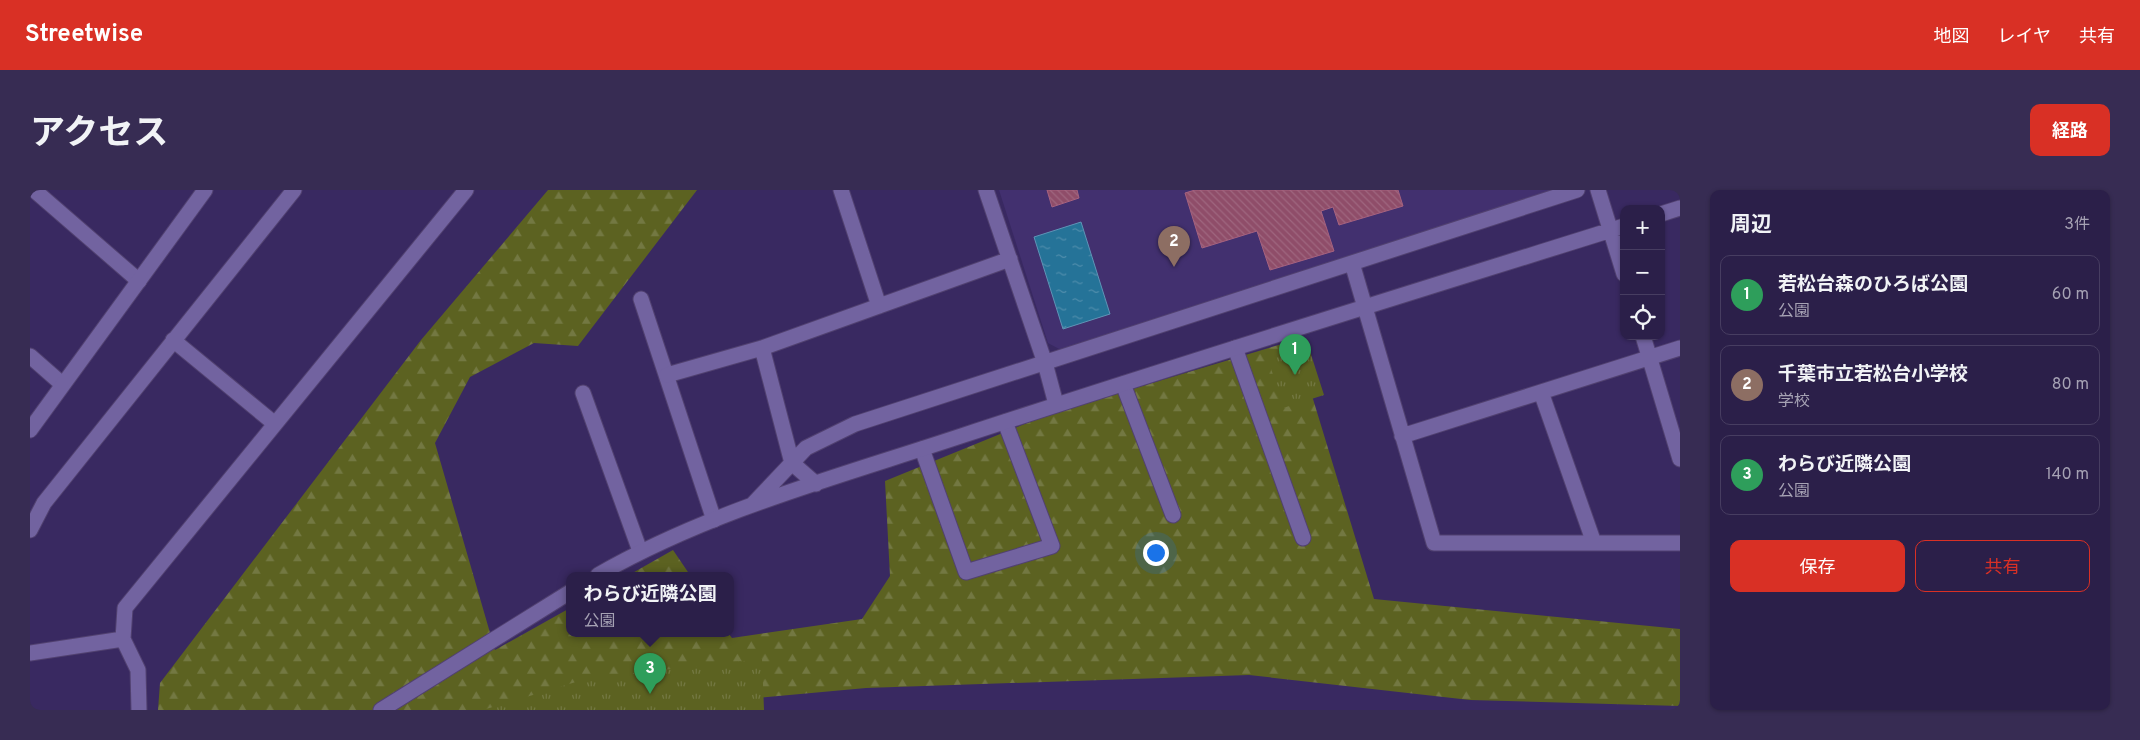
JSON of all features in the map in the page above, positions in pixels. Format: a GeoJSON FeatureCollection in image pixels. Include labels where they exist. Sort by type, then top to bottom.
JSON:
{"type":"FeatureCollection","features":[{"type":"Feature","properties":{"kind":"street"},"geometry":{"type":"LineString","coordinates":[[34,190],[139,280]]}},
{"type":"Feature","properties":{"kind":"street"},"geometry":{"type":"LineString","coordinates":[[30,430],[205,190]]}},
{"type":"Feature","properties":{"kind":"street"},"geometry":{"type":"LineString","coordinates":[[30,530],[44,503],[294,190]]}},
{"type":"Feature","properties":{"kind":"street"},"geometry":{"type":"LineString","coordinates":[[138,710],[138,670],[122,639],[125,608],[466,190]]}},
{"type":"Feature","properties":{"kind":"street"},"geometry":{"type":"LineString","coordinates":[[841,190],[879,306]]}},
{"type":"Feature","properties":{"kind":"street"},"geometry":{"type":"LineString","coordinates":[[986,190],[1045,363],[1056,404]]}},
{"type":"Feature","properties":{"kind":"street"},"geometry":{"type":"LineString","coordinates":[[751,506],[806,448],[855,424],[1577,190]]}},
{"type":"Feature","properties":{"kind":"street"},"geometry":{"type":"LineString","coordinates":[[1598,190],[1617,228],[1620,250]]}},
{"type":"Feature","properties":{"kind":"street"},"geometry":{"type":"LineString","coordinates":[[1665,213],[1680,208]]}},
{"type":"Feature","properties":{"kind":"street"},"geometry":{"type":"LineString","coordinates":[[603,572],[640,550],[751,506],[1056,404],[1617,228]]}},
{"type":"Feature","properties":{"kind":"street"},"geometry":{"type":"LineString","coordinates":[[667,375],[762,348],[1010,259]]}},
{"type":"Feature","properties":{"kind":"street"},"geometry":{"type":"LineString","coordinates":[[1352,263],[1434,543],[1680,542]]}},
{"type":"Feature","properties":{"kind":"street"},"geometry":{"type":"LineString","coordinates":[[641,300],[714,520]]}},
{"type":"Feature","properties":{"kind":"street"},"geometry":{"type":"LineString","coordinates":[[173,340],[275,424]]}},
{"type":"Feature","properties":{"kind":"street"},"geometry":{"type":"LineString","coordinates":[[1644,340],[1680,459]]}},
{"type":"Feature","properties":{"kind":"street"},"geometry":{"type":"LineString","coordinates":[[762,348],[792,463],[816,484]]}},
{"type":"Feature","properties":{"kind":"street"},"geometry":{"type":"LineString","coordinates":[[1235,348],[1302,538]]}},
{"type":"Feature","properties":{"kind":"street"},"geometry":{"type":"LineString","coordinates":[[1402,436],[1680,348]]}},
{"type":"Feature","properties":{"kind":"street"},"geometry":{"type":"LineString","coordinates":[[30,356],[62,384]]}},
{"type":"Feature","properties":{"kind":"street"},"geometry":{"type":"LineString","coordinates":[[1122,384],[1173,516]]}},
{"type":"Feature","properties":{"kind":"street"},"geometry":{"type":"LineString","coordinates":[[1542,392],[1594,543]]}},
{"type":"Feature","properties":{"kind":"street"},"geometry":{"type":"LineString","coordinates":[[582,393],[640,550]]}},
{"type":"Feature","properties":{"kind":"street"},"geometry":{"type":"LineString","coordinates":[[922,449],[966,572],[1052,546],[1005,422]]}},
{"type":"Feature","properties":{"kind":"street"},"geometry":{"type":"LineString","coordinates":[[381,710],[566,594]]}},
{"type":"Feature","properties":{"kind":"street"},"geometry":{"type":"LineString","coordinates":[[30,652],[122,639]]}},
{"type":"Feature","properties":{"kind":"shaded area"},"geometry":{"type":"Polygon","coordinates":[[[999,190],[1566,190],[1061,350],[1048,343],[999,190]]]}},
{"type":"Feature","properties":{"kind":"green space"},"geometry":{"type":"Polygon","coordinates":[[[548,190],[697,190],[578,346],[534,343],[470,377],[435,443],[495,650],[566,610],[566,637],[732,638],[862,619],[890,576],[885,481],[1049,414],[1295,340],[1374,599],[1680,629],[1680,706],[1470,700],[1249,675],[866,688],[624,710],[158,710],[160,683],[421,340],[548,190]]]}},
{"type":"Feature","properties":{"kind":"green space"},"geometry":{"type":"Polygon","coordinates":[[[1307,342],[1324,395],[1283,408],[1267,355],[1307,342]]]}},
{"type":"Feature","properties":{"kind":"green space"},"geometry":{"type":"Polygon","coordinates":[[[673,550],[688,572],[634,572],[673,550]]]}},
{"type":"Feature","properties":{"kind":"green space"},"geometry":{"type":"Polygon","coordinates":[[[762,659],[764,710],[483,710],[589,678],[762,659]]]}},
{"type":"Feature","properties":{"kind":"water"},"geometry":{"type":"Polygon","coordinates":[[[1081,222],[1110,314],[1063,329],[1034,237],[1081,222]]]}},
{"type":"Feature","properties":{"kind":"building"},"geometry":{"type":"Polygon","coordinates":[[[1047,190],[1077,190],[1079,198],[1052,207],[1047,190]]]}},
{"type":"Feature","properties":{"kind":"building"},"geometry":{"type":"Polygon","coordinates":[[[1195,190],[1398,190],[1403,206],[1339,225],[1333,207],[1321,211],[1334,251],[1270,270],[1257,231],[1202,248],[1185,193],[1195,190]]]}},
{"type":"Feature","properties":{"kind":"place","name":"千葉市立若松台小学校"},"geometry":{"type":"Point","coordinates":[1174,267]}},
{"type":"Feature","properties":{"kind":"place","name":"若松台森のひろば公園"},"geometry":{"type":"Point","coordinates":[1295,375]}},
{"type":"Feature","properties":{"kind":"place","name":"わらび近隣公園"},"geometry":{"type":"Point","coordinates":[650,694]}}]}
